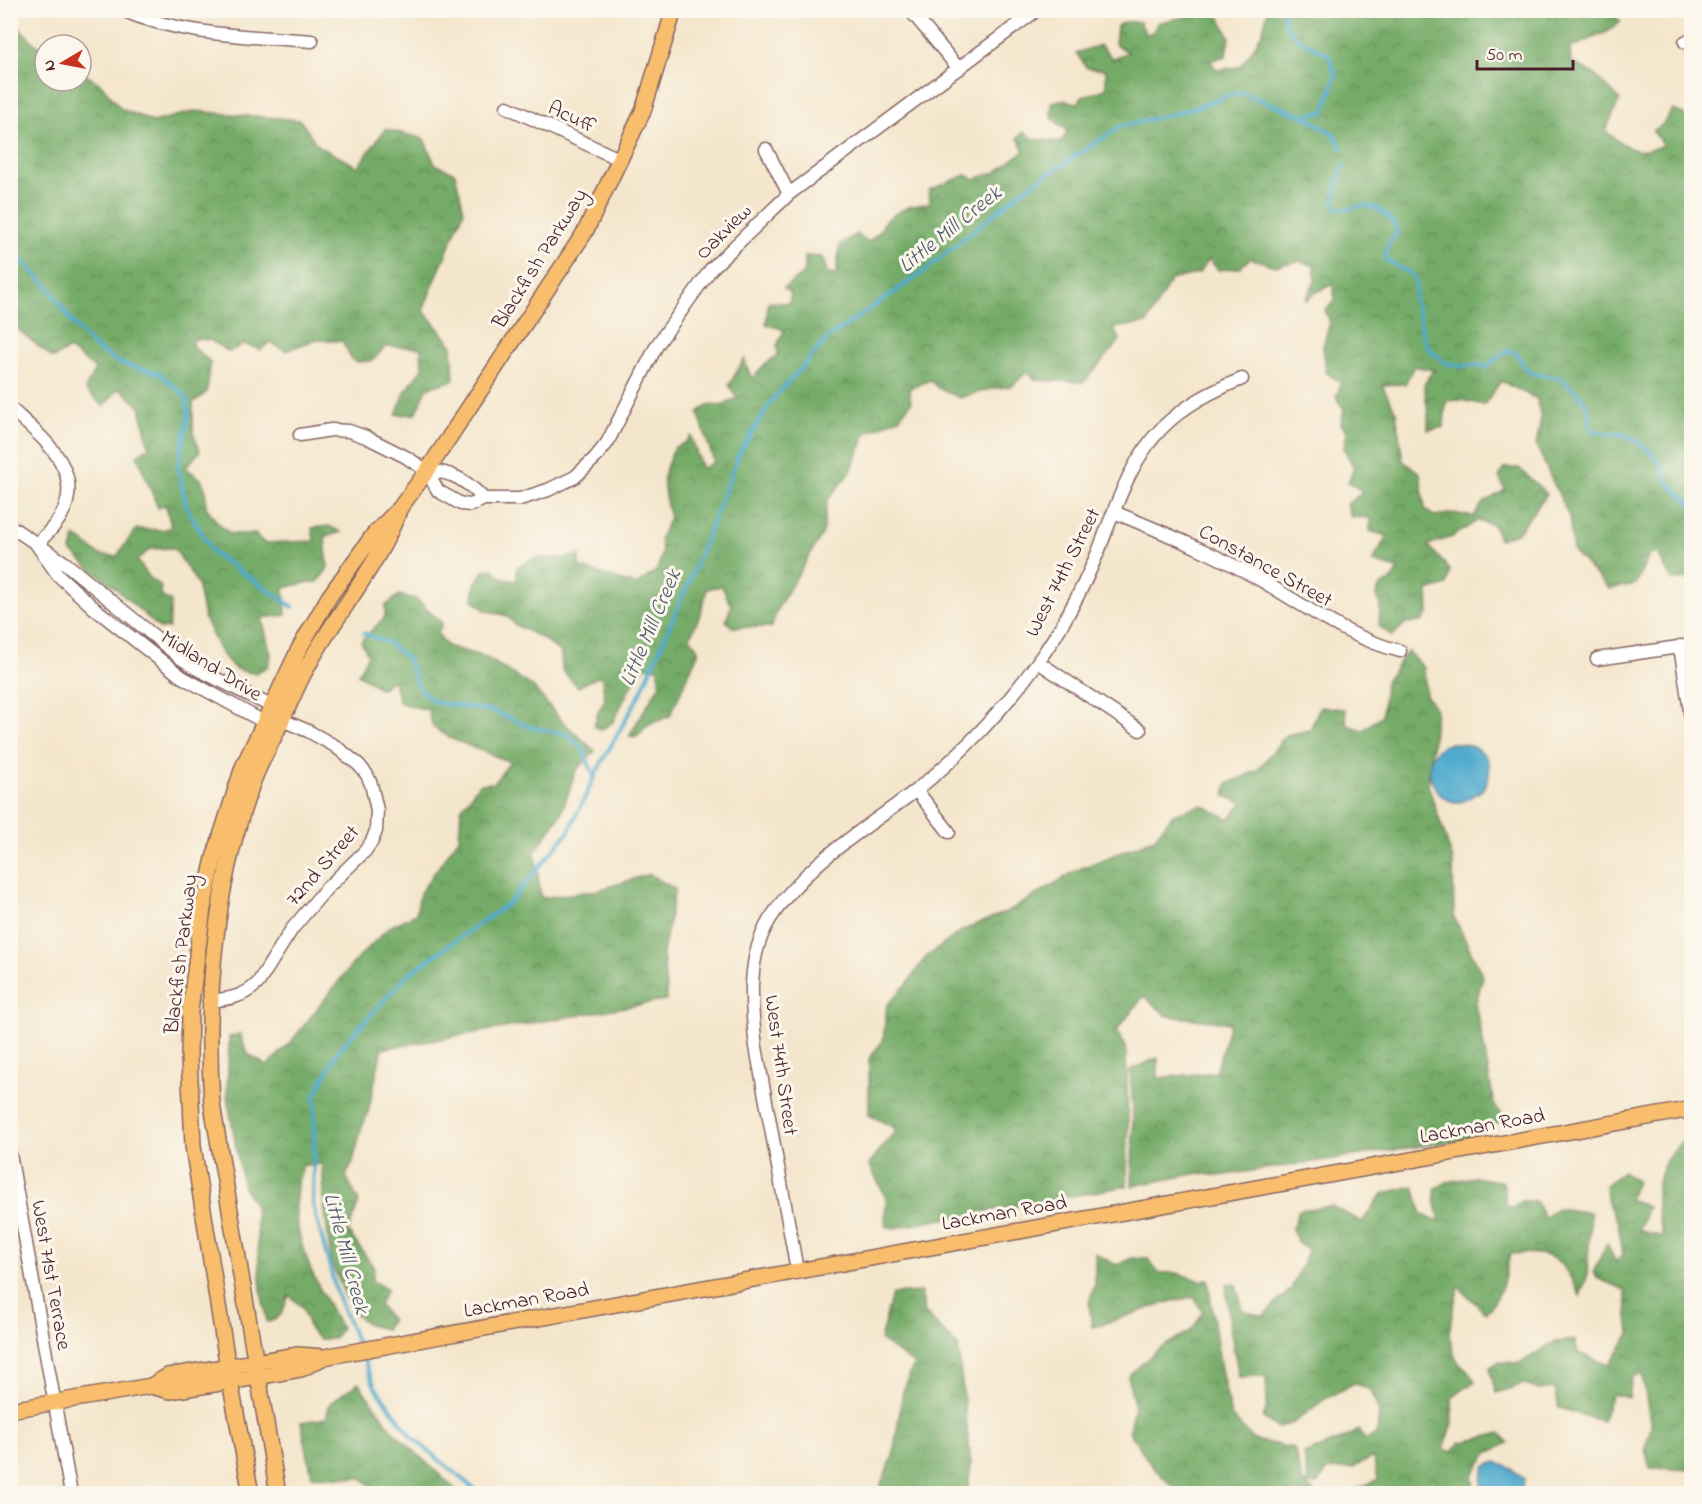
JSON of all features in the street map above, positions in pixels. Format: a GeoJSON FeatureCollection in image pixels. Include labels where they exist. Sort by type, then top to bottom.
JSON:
{"type":"FeatureCollection","features":[{"type":"Feature","properties":{"kind":"main road","name":"Blackfish Parkway"},"geometry":{"type":"LineString","coordinates":[[229,1374],[193,1146],[189,1057],[190,1011],[203,908],[228,809],[243,767],[298,649],[329,597],[374,534],[400,508],[427,471],[585,232],[643,111],[674,10]]}},
{"type":"Feature","properties":{"kind":"main road","name":"Blackfish Parkway"},"geometry":{"type":"LineString","coordinates":[[256,1370],[212,1104],[209,1001],[221,900],[231,852],[254,781],[309,663],[387,540],[400,508]]}},
{"type":"Feature","properties":{"kind":"main road","name":"Lackman Road"},"geometry":{"type":"LineString","coordinates":[[10,1410],[150,1386],[170,1391],[229,1374],[256,1370],[301,1370],[324,1357],[1692,1109]]}},
{"type":"Feature","properties":{"kind":"main road"},"geometry":{"type":"LineString","coordinates":[[256,1370],[278,1494]]}},
{"type":"Feature","properties":{"kind":"main road"},"geometry":{"type":"LineString","coordinates":[[229,1374],[251,1494]]}},
{"type":"Feature","properties":{"kind":"street"},"geometry":{"type":"LineString","coordinates":[[122,10],[149,22],[183,29],[312,41]]}},
{"type":"Feature","properties":{"kind":"street"},"geometry":{"type":"LineString","coordinates":[[910,10],[959,69]]}},
{"type":"Feature","properties":{"kind":"street","name":"Oakview"},"geometry":{"type":"LineString","coordinates":[[300,435],[317,431],[349,431],[386,446],[427,471],[438,491],[461,504],[471,505],[484,499],[520,499],[548,490],[575,477],[607,443],[657,345],[711,269],[789,194],[1037,10]]}},
{"type":"Feature","properties":{"kind":"street","name":"Acuff"},"geometry":{"type":"LineString","coordinates":[[507,107],[621,160]]}},
{"type":"Feature","properties":{"kind":"street"},"geometry":{"type":"LineString","coordinates":[[766,149],[789,194]]}},
{"type":"Feature","properties":{"kind":"street","name":"West 74th Street"},"geometry":{"type":"LineString","coordinates":[[797,1270],[752,1015],[751,979],[768,922],[801,878],[826,856],[916,790],[991,720],[1038,662],[1081,587],[1142,453],[1161,429],[1185,408],[1210,392],[1242,379]]}},
{"type":"Feature","properties":{"kind":"street"},"geometry":{"type":"LineString","coordinates":[[10,408],[51,446],[61,461],[68,481],[66,503],[61,516],[37,545]]}},
{"type":"Feature","properties":{"kind":"street","name":"Oakview"},"geometry":{"type":"LineString","coordinates":[[427,471],[446,471],[472,486],[484,499]]}},
{"type":"Feature","properties":{"kind":"street","name":"Constance Street"},"geometry":{"type":"LineString","coordinates":[[1114,512],[1179,539],[1256,577],[1341,629],[1400,651]]}},
{"type":"Feature","properties":{"kind":"street","name":"Midland Drive"},"geometry":{"type":"LineString","coordinates":[[10,526],[65,563],[182,659],[271,706],[282,720]]}},
{"type":"Feature","properties":{"kind":"street","name":"Midland Drive"},"geometry":{"type":"LineString","coordinates":[[37,545],[58,575],[182,677],[264,722],[282,720]]}},
{"type":"Feature","properties":{"kind":"street"},"geometry":{"type":"LineString","coordinates":[[1597,659],[1686,646],[1692,724]]}},
{"type":"Feature","properties":{"kind":"street"},"geometry":{"type":"LineString","coordinates":[[1038,662],[1140,730]]}},
{"type":"Feature","properties":{"kind":"street","name":"72nd Street"},"geometry":{"type":"LineString","coordinates":[[209,1001],[237,998],[258,983],[292,928],[325,890],[365,851],[376,831],[378,821],[375,796],[367,775],[359,765],[335,746],[282,720]]}},
{"type":"Feature","properties":{"kind":"street"},"geometry":{"type":"LineString","coordinates":[[916,790],[949,832]]}},
{"type":"Feature","properties":{"kind":"street","name":"West 71st Terrace"},"geometry":{"type":"LineString","coordinates":[[10,1154],[71,1494]]}},
{"type":"Feature","properties":{"kind":"green space"},"geometry":{"type":"Polygon","coordinates":[[[1200,11],[1212,11],[1220,18],[1230,38],[1226,56],[1210,61],[1217,70],[1239,67],[1258,40],[1267,11],[1611,11],[1621,22],[1607,32],[1570,48],[1571,62],[1593,73],[1620,100],[1605,131],[1632,149],[1653,149],[1663,145],[1653,131],[1662,125],[1673,110],[1684,114],[1691,130],[1691,579],[1672,580],[1657,553],[1649,555],[1636,584],[1609,589],[1573,551],[1569,517],[1536,445],[1541,419],[1537,399],[1501,381],[1484,405],[1460,400],[1446,401],[1444,427],[1428,430],[1424,385],[1433,370],[1414,366],[1405,384],[1382,385],[1396,412],[1403,461],[1420,473],[1425,509],[1434,516],[1454,513],[1473,517],[1483,503],[1505,490],[1499,477],[1504,468],[1519,468],[1547,494],[1517,533],[1499,539],[1494,525],[1477,521],[1452,537],[1428,545],[1450,570],[1447,585],[1428,591],[1429,612],[1422,622],[1406,623],[1392,636],[1379,626],[1380,605],[1376,595],[1380,586],[1391,581],[1398,569],[1372,562],[1387,536],[1370,531],[1370,518],[1351,517],[1347,504],[1363,492],[1348,482],[1354,468],[1344,449],[1347,431],[1341,424],[1344,409],[1336,398],[1341,383],[1326,372],[1323,346],[1330,322],[1325,311],[1335,300],[1333,284],[1305,301],[1315,281],[1315,266],[1299,261],[1275,266],[1250,258],[1240,268],[1218,270],[1209,259],[1199,273],[1171,280],[1147,323],[1113,328],[1120,340],[1084,382],[1036,380],[1027,372],[1012,386],[986,390],[960,398],[938,388],[930,380],[909,389],[911,403],[899,418],[866,433],[851,471],[827,501],[823,533],[779,606],[771,627],[732,627],[726,621],[731,606],[722,586],[707,589],[700,615],[690,637],[699,651],[670,716],[648,725],[636,737],[629,736],[660,684],[658,668],[644,667],[630,688],[613,722],[601,730],[594,726],[605,699],[601,675],[578,687],[562,670],[561,653],[542,638],[515,625],[507,616],[485,610],[473,600],[475,584],[484,570],[493,569],[503,579],[517,581],[517,567],[536,558],[565,558],[580,555],[579,567],[636,585],[657,570],[662,552],[660,538],[670,518],[665,497],[664,474],[675,447],[685,443],[691,436],[702,469],[714,462],[698,412],[709,405],[721,406],[737,398],[729,385],[744,359],[752,379],[766,363],[778,355],[777,346],[784,330],[766,324],[768,302],[789,303],[791,293],[784,288],[805,272],[805,256],[822,257],[828,274],[836,275],[840,244],[857,234],[869,242],[880,231],[885,221],[897,213],[908,207],[930,203],[929,190],[966,175],[975,179],[996,172],[1024,151],[1018,138],[1024,132],[1034,139],[1060,142],[1068,132],[1051,117],[1052,102],[1060,100],[1079,103],[1081,97],[1106,89],[1106,70],[1087,68],[1076,53],[1100,45],[1113,59],[1128,52],[1115,44],[1117,26],[1124,22],[1140,22],[1146,34],[1153,32],[1157,23],[1200,11]]]}},
{"type":"Feature","properties":{"kind":"green space"},"geometry":{"type":"Polygon","coordinates":[[[10,18],[33,42],[33,93],[93,93],[93,79],[101,84],[120,108],[153,122],[195,111],[300,120],[318,146],[358,167],[385,129],[424,139],[435,164],[455,173],[464,211],[423,310],[452,345],[454,380],[427,388],[416,414],[396,415],[406,390],[422,369],[421,348],[386,346],[372,361],[356,362],[351,358],[342,341],[314,340],[286,351],[270,342],[261,350],[244,344],[229,352],[210,340],[194,339],[192,345],[210,362],[207,392],[193,403],[193,432],[200,451],[186,468],[201,479],[206,491],[206,507],[217,522],[231,534],[255,534],[264,543],[314,541],[312,528],[329,526],[341,532],[325,537],[328,568],[318,582],[284,588],[286,615],[262,618],[271,655],[268,666],[256,674],[235,669],[221,653],[204,618],[197,583],[174,548],[150,549],[137,560],[150,578],[160,585],[162,597],[171,601],[169,628],[160,629],[71,551],[75,536],[100,555],[117,556],[136,529],[163,530],[171,527],[166,505],[158,508],[137,455],[149,447],[140,407],[120,388],[103,406],[85,389],[95,369],[69,349],[53,358],[16,328],[11,327],[10,18]]]}},
{"type":"Feature","properties":{"kind":"green space"},"geometry":{"type":"Polygon","coordinates":[[[399,595],[416,599],[442,623],[438,634],[447,646],[487,658],[532,686],[562,721],[595,751],[576,771],[561,814],[535,852],[541,898],[599,890],[649,874],[675,889],[663,953],[667,1000],[382,1049],[368,1113],[353,1162],[346,1176],[359,1202],[348,1231],[374,1268],[372,1281],[387,1289],[379,1305],[392,1320],[385,1329],[369,1325],[352,1312],[331,1262],[322,1164],[303,1165],[296,1193],[299,1232],[309,1266],[341,1328],[334,1339],[319,1339],[310,1330],[303,1308],[289,1295],[280,1316],[267,1322],[261,1290],[255,1206],[243,1186],[227,1096],[229,1037],[240,1034],[247,1053],[267,1066],[290,1043],[355,961],[389,927],[416,914],[420,893],[459,838],[461,809],[479,784],[494,783],[510,762],[452,739],[433,727],[428,710],[400,703],[393,680],[381,689],[358,674],[368,655],[361,641],[385,617],[385,606],[399,595]]]}},
{"type":"Feature","properties":{"kind":"green space"},"geometry":{"type":"Polygon","coordinates":[[[1408,651],[1424,668],[1426,695],[1436,710],[1428,785],[1453,860],[1454,917],[1483,976],[1476,1002],[1494,1104],[1504,1119],[1469,1139],[1218,1176],[1199,1173],[1132,1186],[1133,1109],[1130,1070],[1158,1058],[1158,1078],[1216,1072],[1230,1023],[1167,1016],[1144,996],[1116,1031],[1126,1046],[1127,1186],[894,1228],[885,1226],[886,1198],[869,1164],[897,1129],[869,1115],[869,1059],[883,1040],[887,1005],[907,984],[925,958],[961,931],[1013,909],[1079,869],[1154,839],[1173,814],[1202,805],[1229,819],[1243,803],[1225,796],[1227,784],[1258,770],[1286,735],[1310,730],[1320,707],[1345,709],[1347,725],[1363,730],[1382,715],[1385,682],[1408,651]]]}},
{"type":"Feature","properties":{"kind":"green space"},"geometry":{"type":"Polygon","coordinates":[[[1683,1141],[1692,1143],[1691,1470],[1650,1468],[1645,1449],[1651,1427],[1642,1374],[1632,1376],[1629,1398],[1612,1394],[1602,1421],[1559,1408],[1555,1388],[1539,1390],[1523,1384],[1496,1393],[1489,1368],[1498,1362],[1520,1363],[1555,1342],[1575,1340],[1578,1353],[1609,1365],[1630,1334],[1625,1290],[1599,1279],[1593,1273],[1607,1243],[1615,1261],[1623,1255],[1618,1223],[1608,1204],[1605,1186],[1623,1171],[1637,1182],[1629,1199],[1648,1207],[1639,1230],[1663,1237],[1657,1208],[1659,1177],[1666,1161],[1683,1141]]]}},
{"type":"Feature","properties":{"kind":"green space"},"geometry":{"type":"Polygon","coordinates":[[[1474,1177],[1503,1182],[1506,1204],[1512,1208],[1521,1201],[1536,1201],[1544,1218],[1557,1208],[1591,1213],[1587,1277],[1580,1296],[1567,1273],[1555,1259],[1525,1253],[1510,1254],[1499,1293],[1485,1313],[1459,1287],[1450,1325],[1451,1345],[1459,1363],[1475,1381],[1452,1398],[1453,1423],[1444,1449],[1453,1452],[1459,1443],[1501,1433],[1508,1443],[1488,1453],[1472,1475],[1475,1493],[1326,1493],[1352,1492],[1378,1479],[1373,1457],[1353,1468],[1327,1470],[1318,1484],[1308,1484],[1304,1454],[1359,1430],[1365,1440],[1377,1433],[1379,1412],[1371,1390],[1354,1383],[1325,1399],[1293,1423],[1277,1428],[1263,1418],[1267,1406],[1266,1376],[1239,1377],[1230,1328],[1226,1284],[1235,1283],[1244,1311],[1263,1316],[1291,1289],[1309,1249],[1298,1244],[1292,1228],[1299,1210],[1332,1206],[1362,1222],[1382,1194],[1414,1186],[1422,1215],[1440,1221],[1435,1189],[1447,1182],[1474,1177]]]}},
{"type":"Feature","properties":{"kind":"green space"},"geometry":{"type":"Polygon","coordinates":[[[1095,1253],[1116,1265],[1132,1258],[1148,1258],[1159,1273],[1177,1273],[1201,1281],[1208,1279],[1220,1364],[1231,1416],[1254,1440],[1294,1448],[1302,1480],[1315,1493],[1179,1493],[1151,1465],[1129,1431],[1134,1406],[1128,1376],[1157,1350],[1192,1330],[1203,1312],[1194,1297],[1180,1299],[1092,1327],[1089,1302],[1095,1284],[1095,1253]]]}},
{"type":"Feature","properties":{"kind":"green space"},"geometry":{"type":"Polygon","coordinates":[[[921,1292],[925,1313],[958,1346],[971,1464],[967,1493],[877,1493],[893,1456],[903,1391],[914,1364],[880,1340],[892,1294],[921,1292]]]}},
{"type":"Feature","properties":{"kind":"green space"},"geometry":{"type":"Polygon","coordinates":[[[358,1383],[392,1430],[459,1493],[378,1493],[362,1478],[312,1476],[301,1422],[326,1418],[330,1403],[358,1383]]]}},
{"type":"Feature","properties":{"kind":"water"},"geometry":{"type":"Polygon","coordinates":[[[1451,743],[1477,749],[1483,753],[1489,765],[1489,774],[1484,788],[1462,801],[1451,801],[1442,796],[1435,788],[1429,768],[1432,757],[1439,748],[1451,743]]]}},
{"type":"Feature","properties":{"kind":"water"},"geometry":{"type":"Polygon","coordinates":[[[1496,1462],[1512,1469],[1524,1479],[1521,1493],[1482,1493],[1481,1480],[1485,1466],[1496,1462]]]}},
{"type":"Feature","properties":{"kind":"waterway","name":"Little Mill Creek"},"geometry":{"type":"LineString","coordinates":[[359,1348],[337,1294],[313,1205],[315,1095],[338,1051],[407,975],[510,902],[569,831],[598,769],[641,692],[691,577],[740,452],[773,399],[829,337],[922,273],[1022,191],[1120,127],[1191,109],[1239,92],[1301,115],[1324,112],[1336,75],[1328,54],[1305,43],[1292,33],[1284,19],[1283,10]]}},
{"type":"Feature","properties":{"kind":"waterway"},"geometry":{"type":"LineString","coordinates":[[1303,115],[1334,134],[1342,148]]}},
{"type":"Feature","properties":{"kind":"waterway"},"geometry":{"type":"LineString","coordinates":[[1343,165],[1335,193],[1334,201],[1337,208],[1373,207],[1384,213],[1392,222],[1397,232],[1387,248],[1386,260],[1411,274],[1415,279],[1414,299],[1423,337],[1430,350],[1446,363],[1486,367],[1506,351],[1512,351],[1518,355],[1524,367],[1533,374],[1560,378],[1578,393],[1588,408],[1591,430],[1600,433],[1623,434],[1638,442],[1660,463],[1669,485],[1692,505]]}},
{"type":"Feature","properties":{"kind":"waterway"},"geometry":{"type":"LineString","coordinates":[[10,249],[45,283],[75,326],[92,345],[119,363],[159,373],[186,397],[189,415],[178,466],[187,508],[213,553],[293,607]]}},
{"type":"Feature","properties":{"kind":"waterway"},"geometry":{"type":"LineString","coordinates":[[364,633],[388,643],[407,658],[419,688],[434,702],[493,711],[530,727],[568,735],[582,748],[595,778]]}},
{"type":"Feature","properties":{"kind":"waterway","name":"Little Mill Creek"},"geometry":{"type":"LineString","coordinates":[[362,1355],[375,1387],[412,1437],[480,1494]]}}]}
